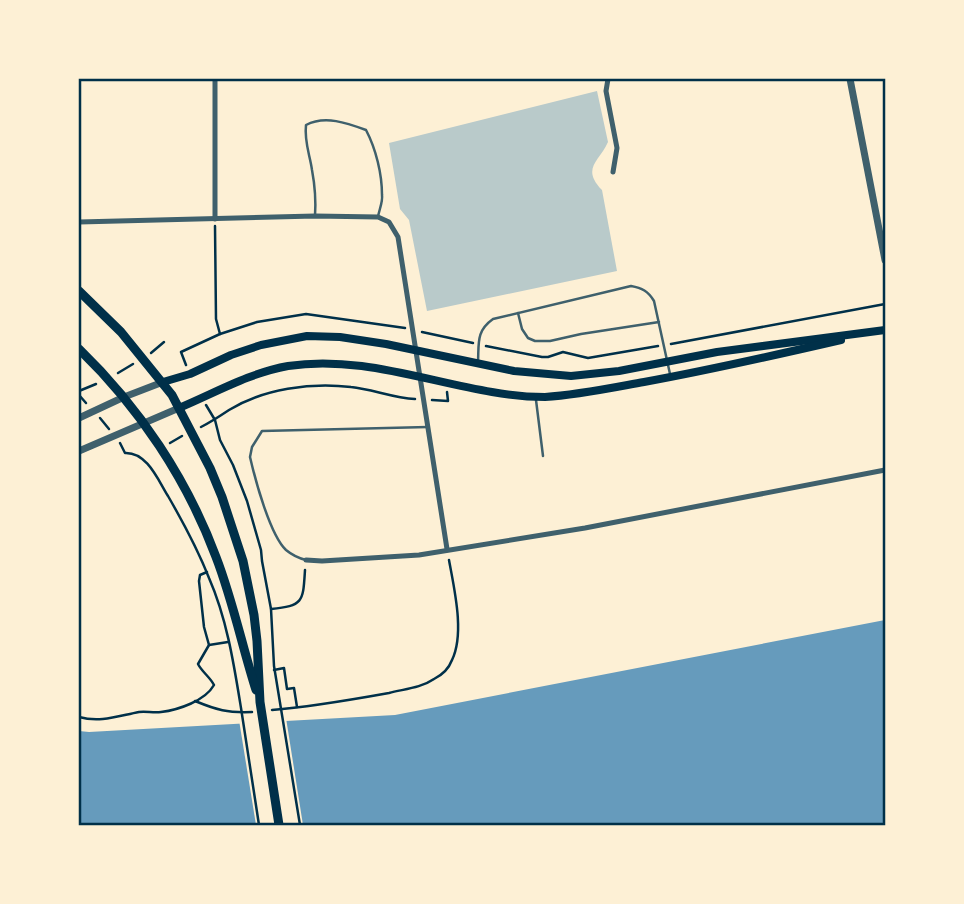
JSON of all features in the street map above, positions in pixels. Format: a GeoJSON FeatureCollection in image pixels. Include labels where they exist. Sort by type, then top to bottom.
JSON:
{"type":"FeatureCollection","features":[{"type":"Feature","properties":{"kind":"highway"},"geometry":{"type":"LineString","coordinates":[[79,290],[121,332],[163,382],[192,431],[222,497],[243,561],[257,641],[260,702],[279,825]]}},
{"type":"Feature","properties":{"kind":"highway"},"geometry":{"type":"LineString","coordinates":[[79,349],[145,424],[195,510],[216,557],[260,702]]}},
{"type":"Feature","properties":{"kind":"main road"},"geometry":{"type":"LineString","coordinates":[[163,382],[190,374],[231,355],[293,338],[323,336],[416,349],[514,371],[572,376],[594,375],[717,352],[885,330]]}},
{"type":"Feature","properties":{"kind":"main road"},"geometry":{"type":"LineString","coordinates":[[179,408],[241,380],[288,366],[350,364],[483,391],[536,397],[581,393],[671,377],[885,330]]}},
{"type":"Feature","properties":{"kind":"street"},"geometry":{"type":"LineString","coordinates":[[215,79],[215,219]]}},
{"type":"Feature","properties":{"kind":"street"},"geometry":{"type":"LineString","coordinates":[[608,79],[606,91],[617,148],[613,172]]}},
{"type":"Feature","properties":{"kind":"street"},"geometry":{"type":"LineString","coordinates":[[850,79],[885,260]]}},
{"type":"Feature","properties":{"kind":"street"},"geometry":{"type":"LineString","coordinates":[[79,222],[315,216],[378,217],[389,222],[398,237],[447,550]]}},
{"type":"Feature","properties":{"kind":"street"},"geometry":{"type":"LineString","coordinates":[[79,418],[163,382]]}},
{"type":"Feature","properties":{"kind":"street"},"geometry":{"type":"LineString","coordinates":[[79,451],[179,408]]}},
{"type":"Feature","properties":{"kind":"street"},"geometry":{"type":"LineString","coordinates":[[306,560],[419,555],[585,528],[885,470]]}},
{"type":"Feature","properties":{"kind":"lane"},"geometry":{"type":"LineString","coordinates":[[315,216],[316,204],[305,137],[306,125],[310,122],[339,121],[366,130],[372,141],[383,199],[378,217]]}},
{"type":"Feature","properties":{"kind":"lane"},"geometry":{"type":"LineString","coordinates":[[478,363],[479,335],[493,319],[631,286],[641,288],[650,294],[654,301],[671,377]]}},
{"type":"Feature","properties":{"kind":"lane"},"geometry":{"type":"LineString","coordinates":[[518,313],[522,329],[528,338],[535,341],[550,341],[659,322]]}},
{"type":"Feature","properties":{"kind":"lane"},"geometry":{"type":"LineString","coordinates":[[536,397],[543,456]]}},
{"type":"Feature","properties":{"kind":"lane"},"geometry":{"type":"LineString","coordinates":[[306,560],[288,552],[274,535],[250,457],[251,447],[261,431],[428,427]]}},
{"type":"Feature","properties":{"kind":"path"},"geometry":{"type":"LineString","coordinates":[[215,219],[216,319],[220,334]]}},
{"type":"Feature","properties":{"kind":"path"},"geometry":{"type":"LineString","coordinates":[[190,374],[181,352],[220,334],[257,322],[306,314],[396,327]]}},
{"type":"Feature","properties":{"kind":"path"},"geometry":{"type":"LineString","coordinates":[[164,342],[144,358],[79,393],[125,453],[131,452],[143,459],[153,472],[177,512],[206,572],[229,642],[260,825]]}},
{"type":"Feature","properties":{"kind":"path"},"geometry":{"type":"LineString","coordinates":[[161,448],[247,401],[284,390],[326,385],[350,387],[407,399],[448,401]]}},
{"type":"Feature","properties":{"kind":"path"},"geometry":{"type":"LineString","coordinates":[[202,398],[215,420],[220,440],[233,465],[261,551],[271,609],[274,670],[300,825]]}},
{"type":"Feature","properties":{"kind":"path"},"geometry":{"type":"LineString","coordinates":[[195,701],[234,713],[297,708],[369,697],[436,679],[446,670],[455,653],[458,611],[447,550]]}},
{"type":"Feature","properties":{"kind":"path"},"geometry":{"type":"LineString","coordinates":[[271,609],[293,606],[303,596],[306,560]]}},
{"type":"Feature","properties":{"kind":"path"},"geometry":{"type":"LineString","coordinates":[[79,717],[89,720],[111,719],[145,712],[159,713],[195,701],[211,691],[214,685],[198,664],[209,645],[200,602],[199,581],[200,575],[206,572]]}},
{"type":"Feature","properties":{"kind":"path"},"geometry":{"type":"LineString","coordinates":[[209,645],[229,642]]}},
{"type":"Feature","properties":{"kind":"path"},"geometry":{"type":"LineString","coordinates":[[274,670],[284,668],[287,689],[294,688],[297,708]]}},
{"type":"Feature","properties":{"kind":"shaded area"},"geometry":{"type":"Polygon","coordinates":[[[597,91],[608,142],[592,170],[602,190],[617,271],[427,311],[409,220],[400,209],[389,143],[597,91]]]}},
{"type":"Feature","properties":{"kind":"water"},"geometry":{"type":"Polygon","coordinates":[[[885,620],[885,825],[79,825],[79,731],[395,715],[885,620]]]}},
{"type":"Feature","properties":{"kind":"pier"},"geometry":{"type":"Polygon","coordinates":[[[286,718],[303,825],[256,825],[239,720],[286,718]]]}}]}
